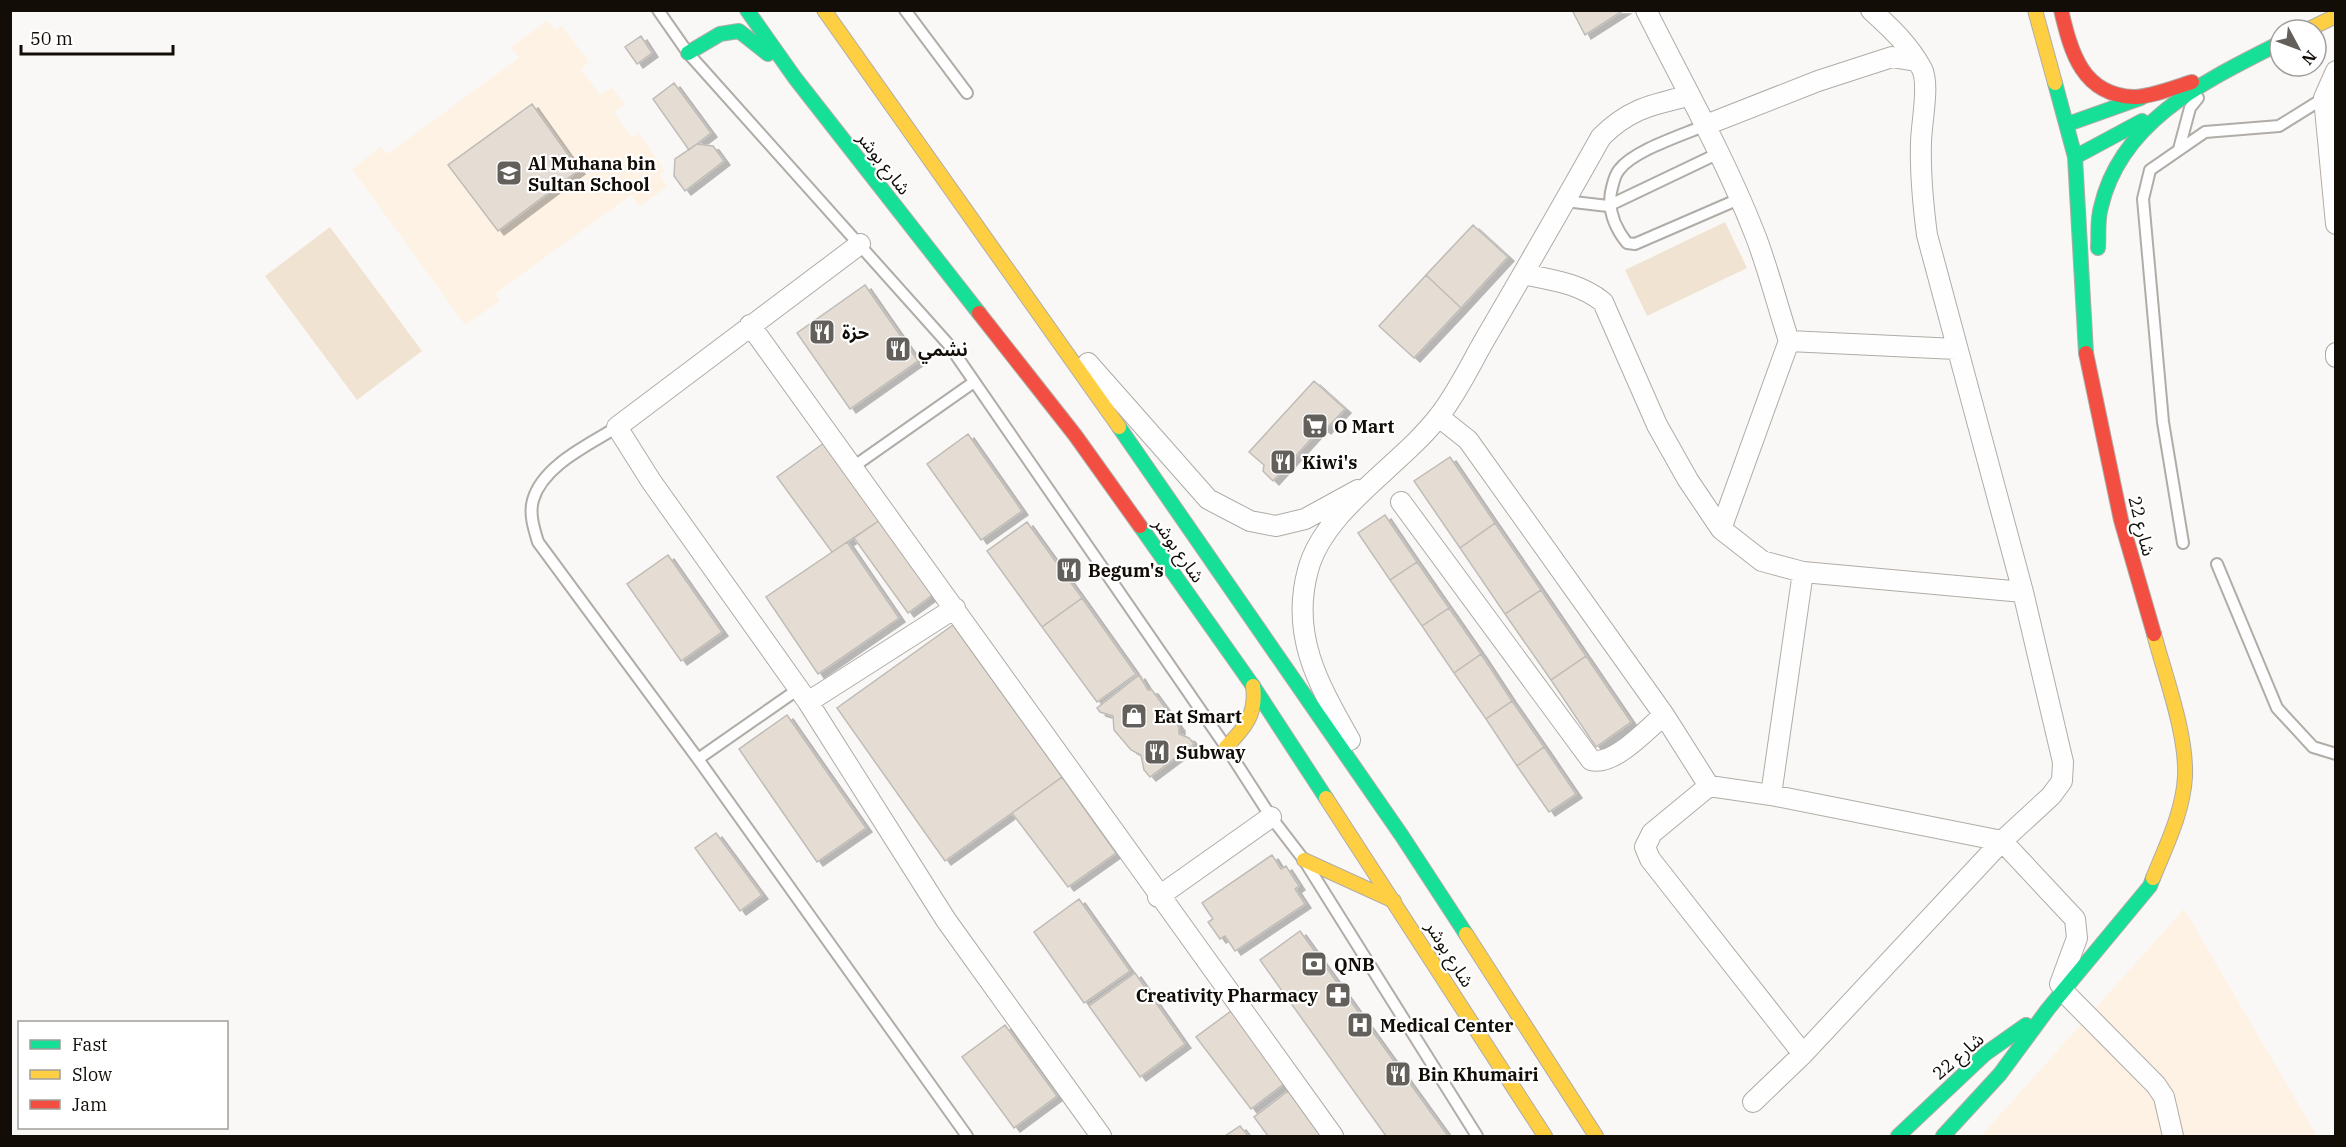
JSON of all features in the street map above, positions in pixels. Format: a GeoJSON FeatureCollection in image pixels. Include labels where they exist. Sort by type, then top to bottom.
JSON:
{"type":"FeatureCollection","features":[{"type":"Feature","properties":{"kind":"main road","name":"شارع بوشر"},"geometry":{"type":"LineString","coordinates":[[747,10],[795,78],[1075,435],[1253,686],[1395,902],[1545,1137]]}},
{"type":"Feature","properties":{"kind":"main road","name":"شارع بوشر"},"geometry":{"type":"LineString","coordinates":[[824,10],[1021,285],[1402,836],[1539,1045],[1596,1137]]}},
{"type":"Feature","properties":{"kind":"main road","name":"شارع 22"},"geometry":{"type":"LineString","coordinates":[[1943,1137],[2000,1074],[2048,1009],[2150,886],[2175,825],[2185,777],[2179,724],[2121,520],[2086,354],[2075,157],[2068,124],[2035,10]]}},
{"type":"Feature","properties":{"kind":"main road"},"geometry":{"type":"LineString","coordinates":[[2061,10],[2071,53],[2092,81],[2103,90],[2126,97],[2152,95]]}},
{"type":"Feature","properties":{"kind":"main road"},"geometry":{"type":"LineString","coordinates":[[688,53],[720,34],[739,31],[795,78]]}},
{"type":"Feature","properties":{"kind":"main road"},"geometry":{"type":"LineString","coordinates":[[2075,157],[2174,103],[2217,74],[2268,49]]}},
{"type":"Feature","properties":{"kind":"main road"},"geometry":{"type":"LineString","coordinates":[[2068,124],[2217,74]]}},
{"type":"Feature","properties":{"kind":"main road"},"geometry":{"type":"LineString","coordinates":[[2099,263],[2098,210],[2108,177],[2128,146],[2174,103]]}},
{"type":"Feature","properties":{"kind":"main road"},"geometry":{"type":"LineString","coordinates":[[2108,390],[2121,520]]}},
{"type":"Feature","properties":{"kind":"main road"},"geometry":{"type":"LineString","coordinates":[[1226,747],[1253,716],[1255,699],[1253,686]]}},
{"type":"Feature","properties":{"kind":"main road"},"geometry":{"type":"LineString","coordinates":[[1304,860],[1395,902]]}},
{"type":"Feature","properties":{"kind":"main road","name":"شارع 22"},"geometry":{"type":"LineString","coordinates":[[1898,1137],[1985,1054],[2048,1009]]}},
{"type":"Feature","properties":{"kind":"main road"},"geometry":{"type":"LineString","coordinates":[[1539,1045],[1609,1137]]}},
{"type":"Feature","properties":{"kind":"street"},"geometry":{"type":"LineString","coordinates":[[1646,10],[1688,96],[1706,125],[1739,199],[1754,234],[1789,341],[1721,529]]}},
{"type":"Feature","properties":{"kind":"street"},"geometry":{"type":"LineString","coordinates":[[1754,1102],[1803,1054],[2002,841],[2051,796],[2062,781],[2063,762],[2023,592],[1956,349],[1926,225],[1922,194],[1921,141],[1925,80],[1910,47],[1871,10]]}},
{"type":"Feature","properties":{"kind":"street"},"geometry":{"type":"LineString","coordinates":[[1706,125],[1818,81],[1892,57],[1916,61]]}},
{"type":"Feature","properties":{"kind":"street"},"geometry":{"type":"LineString","coordinates":[[2336,71],[2324,98],[2336,224]]}},
{"type":"Feature","properties":{"kind":"street"},"geometry":{"type":"LineString","coordinates":[[1402,836],[1316,677],[1302,631],[1303,594],[1315,550],[1324,534],[1371,483],[1439,417],[1524,274],[1601,137],[1630,113],[1648,105],[1688,96]]}},
{"type":"Feature","properties":{"kind":"street"},"geometry":{"type":"LineString","coordinates":[[860,244],[617,427],[651,481],[802,696],[946,920],[1101,1137]]}},
{"type":"Feature","properties":{"kind":"street"},"geometry":{"type":"LineString","coordinates":[[1524,274],[1588,290],[1603,302],[1657,425],[1688,480],[1721,529],[1762,561],[1803,572],[2023,592]]}},
{"type":"Feature","properties":{"kind":"street"},"geometry":{"type":"LineString","coordinates":[[1021,285],[1208,499],[1250,521],[1276,526],[1305,519],[1371,483]]}},
{"type":"Feature","properties":{"kind":"street"},"geometry":{"type":"LineString","coordinates":[[750,325],[955,608],[1158,897],[1333,1137]]}},
{"type":"Feature","properties":{"kind":"street"},"geometry":{"type":"LineString","coordinates":[[1789,341],[1956,349]]}},
{"type":"Feature","properties":{"kind":"street"},"geometry":{"type":"LineString","coordinates":[[1439,417],[1468,440],[1664,715],[1709,786]]}},
{"type":"Feature","properties":{"kind":"street"},"geometry":{"type":"LineString","coordinates":[[1401,502],[1591,760],[1598,763],[1610,760],[1664,715]]}},
{"type":"Feature","properties":{"kind":"street"},"geometry":{"type":"LineString","coordinates":[[1771,795],[1803,572]]}},
{"type":"Feature","properties":{"kind":"street"},"geometry":{"type":"LineString","coordinates":[[802,696],[955,608]]}},
{"type":"Feature","properties":{"kind":"street"},"geometry":{"type":"LineString","coordinates":[[1803,1054],[1650,859],[1645,847],[1652,833],[1709,786],[1771,795],[2002,841],[2075,919],[2077,938],[2072,956],[2048,1009]]}},
{"type":"Feature","properties":{"kind":"street"},"geometry":{"type":"LineString","coordinates":[[1158,897],[1271,817]]}},
{"type":"Feature","properties":{"kind":"street"},"geometry":{"type":"LineString","coordinates":[[2063,991],[2156,1085],[2169,1113],[2173,1137]]}},
{"type":"Feature","properties":{"kind":"lane"},"geometry":{"type":"LineString","coordinates":[[658,10],[688,53],[949,345],[1226,747],[1271,817],[1304,860],[1477,1137]]}},
{"type":"Feature","properties":{"kind":"lane"},"geometry":{"type":"LineString","coordinates":[[905,10],[967,93]]}},
{"type":"Feature","properties":{"kind":"lane"},"geometry":{"type":"LineString","coordinates":[[2179,149],[2190,108],[2217,74]]}},
{"type":"Feature","properties":{"kind":"lane"},"geometry":{"type":"LineString","coordinates":[[2183,543],[2163,422],[2143,199],[2150,170],[2205,132],[2236,127],[2279,126],[2324,98]]}},
{"type":"Feature","properties":{"kind":"lane"},"geometry":{"type":"LineString","coordinates":[[1706,125],[1633,157],[1619,170],[1608,206],[1621,235],[1627,243],[1635,244],[1739,199]]}},
{"type":"Feature","properties":{"kind":"lane"},"geometry":{"type":"LineString","coordinates":[[1565,201],[1608,206],[1719,153]]}},
{"type":"Feature","properties":{"kind":"lane"},"geometry":{"type":"LineString","coordinates":[[853,467],[974,382]]}},
{"type":"Feature","properties":{"kind":"lane"},"geometry":{"type":"LineString","coordinates":[[617,427],[563,462],[546,479],[533,500],[532,522],[538,542],[698,759],[967,1137]]}},
{"type":"Feature","properties":{"kind":"lane"},"geometry":{"type":"LineString","coordinates":[[2217,564],[2277,708],[2313,747],[2336,754]]}},
{"type":"Feature","properties":{"kind":"lane"},"geometry":{"type":"LineString","coordinates":[[698,759],[802,696]]}},
{"type":"Feature","properties":{"kind":"shaded area","name":"Al Muhana bin Sultan School"},"geometry":{"type":"Polygon","coordinates":[[[547,21],[555,30],[562,26],[589,62],[581,69],[600,95],[612,88],[625,104],[614,112],[632,138],[639,133],[665,171],[660,176],[667,187],[639,207],[631,195],[496,293],[500,301],[465,325],[352,169],[380,147],[387,154],[519,58],[511,47],[547,21]]]}},
{"type":"Feature","properties":{"kind":"shaded area"},"geometry":{"type":"Polygon","coordinates":[[[1725,222],[1747,268],[1647,316],[1625,270],[1725,222]]]}},
{"type":"Feature","properties":{"kind":"shaded area"},"geometry":{"type":"Polygon","coordinates":[[[330,227],[422,351],[357,400],[265,276],[330,227]]]}},
{"type":"Feature","properties":{"kind":"shaded area"},"geometry":{"type":"Polygon","coordinates":[[[2184,909],[2317,1136],[1981,1136],[2184,909]]]}},
{"type":"Feature","properties":{"kind":"building"},"geometry":{"type":"Polygon","coordinates":[[[1572,10],[1624,10],[1585,35],[1572,10]]]}},
{"type":"Feature","properties":{"kind":"building"},"geometry":{"type":"Polygon","coordinates":[[[641,36],[652,53],[637,64],[625,47],[641,36]]]}},
{"type":"Feature","properties":{"kind":"building"},"geometry":{"type":"Polygon","coordinates":[[[674,83],[711,133],[689,150],[653,99],[674,83]]]}},
{"type":"Feature","properties":{"kind":"building"},"geometry":{"type":"Polygon","coordinates":[[[532,104],[579,170],[498,231],[448,165],[532,104]]]}},
{"type":"Feature","properties":{"kind":"building"},"geometry":{"type":"Polygon","coordinates":[[[697,144],[713,146],[724,161],[685,191],[674,176],[675,159],[697,144]]]}},
{"type":"Feature","properties":{"kind":"building"},"geometry":{"type":"Polygon","coordinates":[[[1473,225],[1508,257],[1461,308],[1426,275],[1473,225]]]}},
{"type":"Feature","properties":{"kind":"building"},"geometry":{"type":"Polygon","coordinates":[[[1426,275],[1461,308],[1414,358],[1379,326],[1426,275]]]}},
{"type":"Feature","properties":{"kind":"building"},"geometry":{"type":"Polygon","coordinates":[[[865,285],[918,361],[850,409],[797,333],[865,285]]]}},
{"type":"Feature","properties":{"kind":"building"},"geometry":{"type":"Polygon","coordinates":[[[1314,381],[1345,409],[1325,430],[1322,427],[1273,481],[1263,471],[1264,465],[1249,452],[1314,381]]]}},
{"type":"Feature","properties":{"kind":"building"},"geometry":{"type":"Polygon","coordinates":[[[968,434],[1022,511],[981,540],[927,464],[968,434]]]}},
{"type":"Feature","properties":{"kind":"building"},"geometry":{"type":"Polygon","coordinates":[[[824,443],[880,520],[832,552],[777,477],[824,443]]]}},
{"type":"Feature","properties":{"kind":"building"},"geometry":{"type":"Polygon","coordinates":[[[1450,457],[1495,523],[1460,548],[1414,481],[1450,457]]]}},
{"type":"Feature","properties":{"kind":"building"},"geometry":{"type":"Polygon","coordinates":[[[1385,515],[1417,562],[1390,580],[1358,533],[1385,515]]]}},
{"type":"Feature","properties":{"kind":"building"},"geometry":{"type":"Polygon","coordinates":[[[880,520],[934,594],[908,613],[854,538],[880,520]]]}},
{"type":"Feature","properties":{"kind":"building"},"geometry":{"type":"Polygon","coordinates":[[[1027,522],[1082,598],[1042,627],[987,551],[1027,522]]]}},
{"type":"Feature","properties":{"kind":"building"},"geometry":{"type":"Polygon","coordinates":[[[1495,523],[1541,590],[1505,614],[1460,548],[1495,523]]]}},
{"type":"Feature","properties":{"kind":"building"},"geometry":{"type":"Polygon","coordinates":[[[847,542],[899,618],[818,674],[766,597],[847,542]]]}},
{"type":"Feature","properties":{"kind":"building"},"geometry":{"type":"Polygon","coordinates":[[[668,555],[722,632],[681,661],[627,584],[668,555]]]}},
{"type":"Feature","properties":{"kind":"building"},"geometry":{"type":"Polygon","coordinates":[[[1417,562],[1449,608],[1422,626],[1390,580],[1417,562]]]}},
{"type":"Feature","properties":{"kind":"building"},"geometry":{"type":"Polygon","coordinates":[[[1541,590],[1586,656],[1551,680],[1505,614],[1541,590]]]}},
{"type":"Feature","properties":{"kind":"building"},"geometry":{"type":"Polygon","coordinates":[[[1082,598],[1136,674],[1097,702],[1042,627],[1082,598]]]}},
{"type":"Feature","properties":{"kind":"building"},"geometry":{"type":"Polygon","coordinates":[[[1449,608],[1481,654],[1454,673],[1422,626],[1449,608]]]}},
{"type":"Feature","properties":{"kind":"building"},"geometry":{"type":"Polygon","coordinates":[[[953,625],[1062,777],[945,861],[837,708],[953,625]]]}},
{"type":"Feature","properties":{"kind":"building"},"geometry":{"type":"Polygon","coordinates":[[[1481,654],[1512,701],[1486,719],[1454,673],[1481,654]]]}},
{"type":"Feature","properties":{"kind":"building"},"geometry":{"type":"Polygon","coordinates":[[[1586,656],[1631,722],[1596,747],[1551,680],[1586,656]]]}},
{"type":"Feature","properties":{"kind":"building"},"geometry":{"type":"Polygon","coordinates":[[[1139,675],[1148,690],[1152,690],[1179,727],[1179,734],[1189,738],[1194,744],[1150,777],[1144,770],[1141,755],[1131,750],[1114,730],[1113,716],[1100,712],[1097,708],[1139,675]]]}},
{"type":"Feature","properties":{"kind":"building"},"geometry":{"type":"Polygon","coordinates":[[[1512,701],[1544,747],[1517,766],[1486,719],[1512,701]]]}},
{"type":"Feature","properties":{"kind":"building"},"geometry":{"type":"Polygon","coordinates":[[[787,715],[866,828],[817,862],[739,749],[787,715]]]}},
{"type":"Feature","properties":{"kind":"building"},"geometry":{"type":"Polygon","coordinates":[[[1544,747],[1576,794],[1549,812],[1517,766],[1544,747]]]}},
{"type":"Feature","properties":{"kind":"building"},"geometry":{"type":"Polygon","coordinates":[[[1062,777],[1116,853],[1068,887],[1012,813],[1062,777]]]}},
{"type":"Feature","properties":{"kind":"building"},"geometry":{"type":"Polygon","coordinates":[[[716,833],[762,895],[740,911],[695,848],[716,833]]]}},
{"type":"Feature","properties":{"kind":"building"},"geometry":{"type":"Polygon","coordinates":[[[1272,855],[1281,869],[1286,866],[1299,886],[1295,889],[1305,904],[1235,951],[1225,936],[1220,939],[1208,922],[1213,919],[1202,903],[1272,855]]]}},
{"type":"Feature","properties":{"kind":"building"},"geometry":{"type":"Polygon","coordinates":[[[1079,899],[1130,971],[1084,1003],[1034,932],[1079,899]]]}},
{"type":"Feature","properties":{"kind":"building"},"geometry":{"type":"Polygon","coordinates":[[[1300,931],[1448,1136],[1386,1136],[1260,960],[1300,931]]]}},
{"type":"Feature","properties":{"kind":"building"},"geometry":{"type":"Polygon","coordinates":[[[1135,973],[1185,1044],[1140,1077],[1089,1006],[1135,973]]]}},
{"type":"Feature","properties":{"kind":"building"},"geometry":{"type":"Polygon","coordinates":[[[1231,1011],[1285,1083],[1251,1109],[1196,1037],[1231,1011]]]}},
{"type":"Feature","properties":{"kind":"building"},"geometry":{"type":"Polygon","coordinates":[[[1005,1025],[1057,1096],[1014,1128],[962,1057],[1005,1025]]]}},
{"type":"Feature","properties":{"kind":"building"},"geometry":{"type":"Polygon","coordinates":[[[1288,1091],[1323,1136],[1268,1136],[1254,1117],[1288,1091]]]}},
{"type":"Feature","properties":{"kind":"building"},"geometry":{"type":"Polygon","coordinates":[[[1240,1126],[1248,1136],[1225,1136],[1240,1126]]]}},
{"type":"Feature","properties":{"kind":"traffic: fast"},"geometry":{"type":"LineString","coordinates":[[747,10],[795,78],[979,313]]}},
{"type":"Feature","properties":{"kind":"traffic: fast"},"geometry":{"type":"LineString","coordinates":[[688,53],[720,34],[739,31],[768,54]]}},
{"type":"Feature","properties":{"kind":"traffic: fast"},"geometry":{"type":"LineString","coordinates":[[2098,248],[2100,212],[2111,176],[2127,150],[2147,127],[2171,106],[2224,72],[2268,49]]}},
{"type":"Feature","properties":{"kind":"traffic: fast"},"geometry":{"type":"LineString","coordinates":[[2055,83],[2075,157],[2086,353]]}},
{"type":"Feature","properties":{"kind":"traffic: fast"},"geometry":{"type":"LineString","coordinates":[[2068,124],[2141,98]]}},
{"type":"Feature","properties":{"kind":"traffic: fast"},"geometry":{"type":"LineString","coordinates":[[2075,157],[2142,121]]}},
{"type":"Feature","properties":{"kind":"traffic: fast"},"geometry":{"type":"LineString","coordinates":[[1119,427],[1402,836],[1466,934]]}},
{"type":"Feature","properties":{"kind":"traffic: fast"},"geometry":{"type":"LineString","coordinates":[[1140,526],[1253,686],[1326,798]]}},
{"type":"Feature","properties":{"kind":"traffic: fast"},"geometry":{"type":"LineString","coordinates":[[1943,1136],[2000,1074],[2048,1009],[2150,886],[2153,878]]}},
{"type":"Feature","properties":{"kind":"traffic: fast"},"geometry":{"type":"LineString","coordinates":[[1898,1136],[1985,1054],[2026,1025]]}},
{"type":"Feature","properties":{"kind":"traffic: slow"},"geometry":{"type":"LineString","coordinates":[[824,10],[1119,427]]}},
{"type":"Feature","properties":{"kind":"traffic: slow"},"geometry":{"type":"LineString","coordinates":[[2035,10],[2055,83]]}},
{"type":"Feature","properties":{"kind":"traffic: slow"},"geometry":{"type":"LineString","coordinates":[[2328,20],[2336,16]]}},
{"type":"Feature","properties":{"kind":"traffic: slow"},"geometry":{"type":"LineString","coordinates":[[2153,878],[2177,816],[2185,777],[2183,742],[2154,634]]}},
{"type":"Feature","properties":{"kind":"traffic: slow"},"geometry":{"type":"LineString","coordinates":[[1226,747],[1248,720],[1253,705],[1253,686]]}},
{"type":"Feature","properties":{"kind":"traffic: slow"},"geometry":{"type":"LineString","coordinates":[[1326,798],[1545,1136]]}},
{"type":"Feature","properties":{"kind":"traffic: slow"},"geometry":{"type":"LineString","coordinates":[[1304,860],[1394,901]]}},
{"type":"Feature","properties":{"kind":"traffic: slow"},"geometry":{"type":"LineString","coordinates":[[1466,934],[1596,1136]]}},
{"type":"Feature","properties":{"kind":"traffic: jam"},"geometry":{"type":"LineString","coordinates":[[2061,10],[2075,55],[2091,80],[2102,88],[2116,94],[2141,97],[2192,82]]}},
{"type":"Feature","properties":{"kind":"traffic: jam"},"geometry":{"type":"LineString","coordinates":[[979,313],[1075,435],[1140,526]]}},
{"type":"Feature","properties":{"kind":"traffic: jam"},"geometry":{"type":"LineString","coordinates":[[2086,353],[2121,520],[2154,634]]}},
{"type":"Feature","properties":{"kind":"place","name":"Al Muhana bin Sultan School"},"geometry":{"type":"Point","coordinates":[509,173]}},
{"type":"Feature","properties":{"kind":"place","name":"حزة"},"geometry":{"type":"Point","coordinates":[822,332]}},
{"type":"Feature","properties":{"kind":"place","name":"نشمي"},"geometry":{"type":"Point","coordinates":[898,349]}},
{"type":"Feature","properties":{"kind":"place","name":"O Mart"},"geometry":{"type":"Point","coordinates":[1315,426]}},
{"type":"Feature","properties":{"kind":"place","name":"Kiwi's"},"geometry":{"type":"Point","coordinates":[1283,462]}},
{"type":"Feature","properties":{"kind":"place","name":"Begum's"},"geometry":{"type":"Point","coordinates":[1069,570]}},
{"type":"Feature","properties":{"kind":"place","name":"Eat Smart"},"geometry":{"type":"Point","coordinates":[1134,716]}},
{"type":"Feature","properties":{"kind":"place","name":"Subway"},"geometry":{"type":"Point","coordinates":[1157,752]}},
{"type":"Feature","properties":{"kind":"place","name":"QNB"},"geometry":{"type":"Point","coordinates":[1314,964]}},
{"type":"Feature","properties":{"kind":"place","name":"Creativity Pharmacy"},"geometry":{"type":"Point","coordinates":[1338,995]}},
{"type":"Feature","properties":{"kind":"place","name":"Medical Center"},"geometry":{"type":"Point","coordinates":[1360,1025]}},
{"type":"Feature","properties":{"kind":"place","name":"Bin Khumairi"},"geometry":{"type":"Point","coordinates":[1398,1074]}}]}
